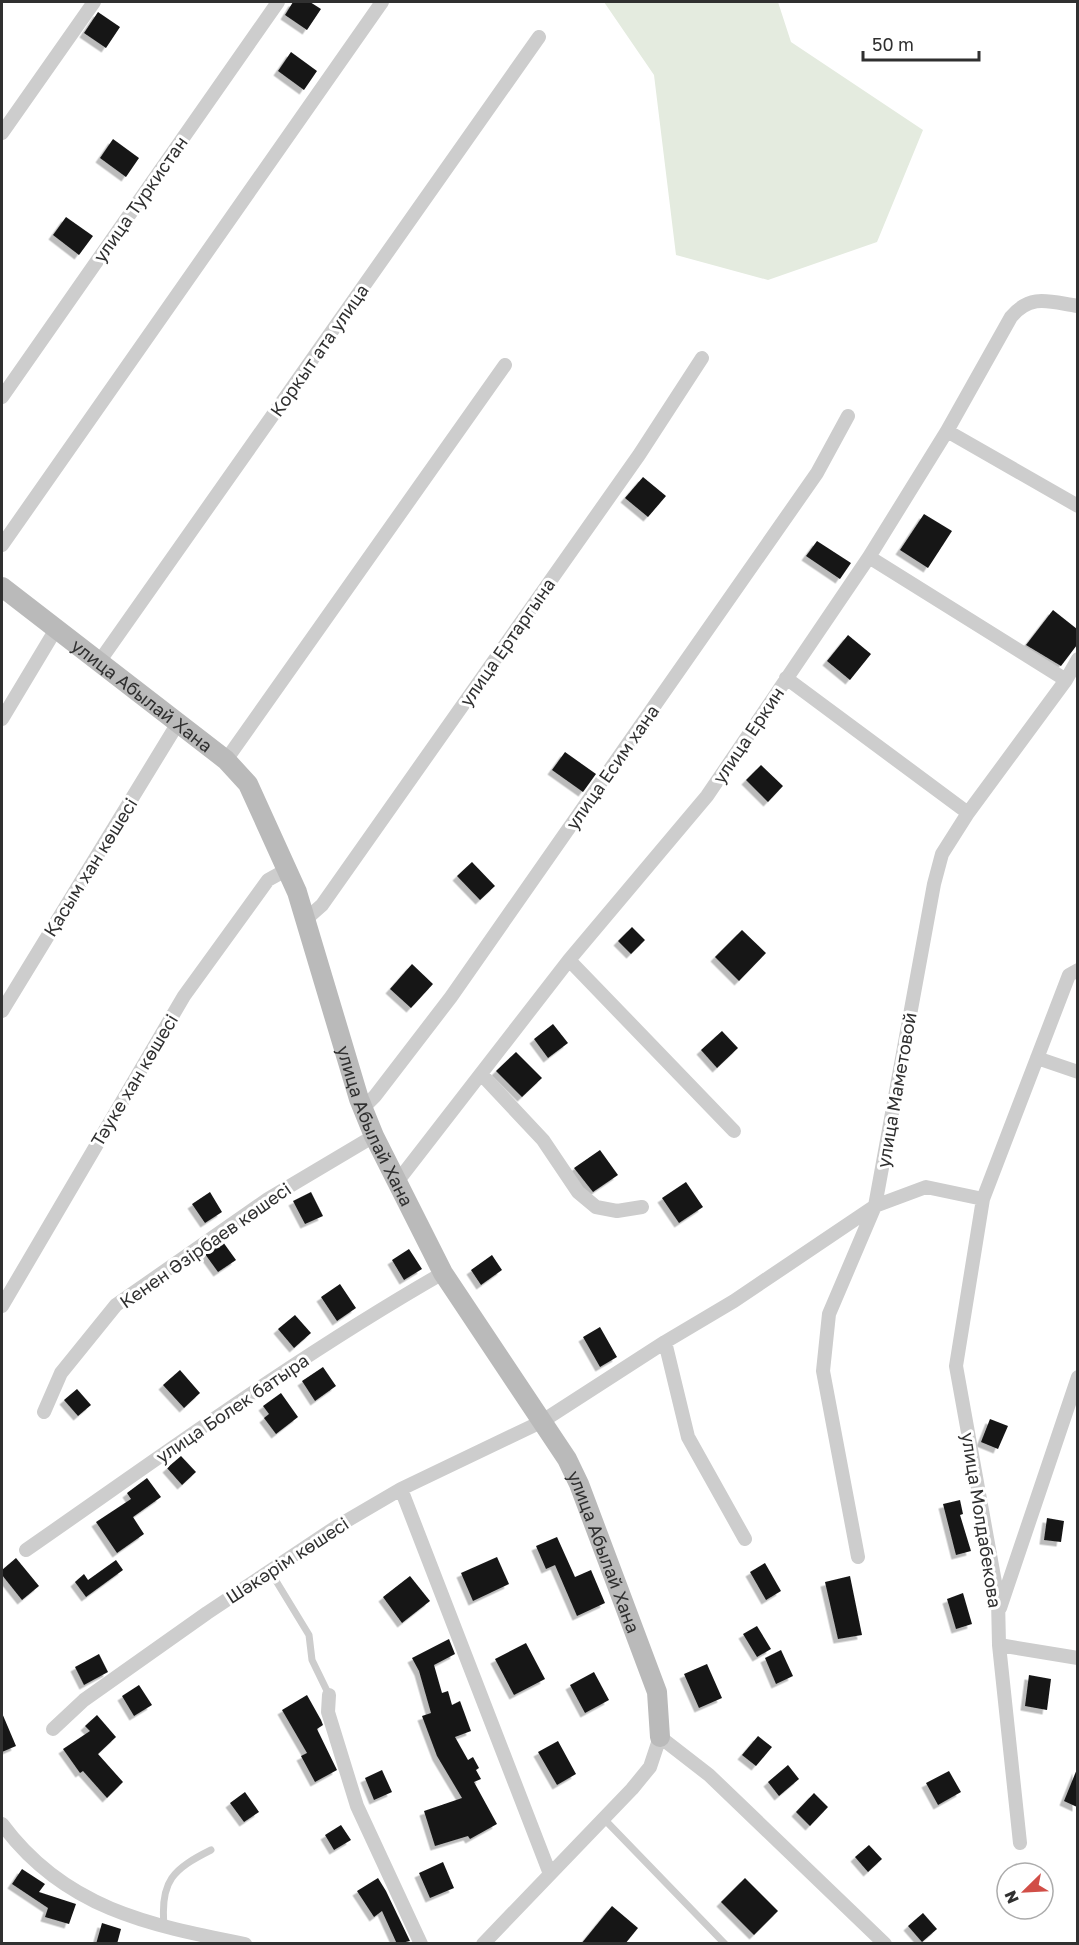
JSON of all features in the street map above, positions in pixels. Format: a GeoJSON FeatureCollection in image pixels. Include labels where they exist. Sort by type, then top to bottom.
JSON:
{"type":"FeatureCollection","features":[{"type":"Feature","properties":{"kind":"street"},"geometry":{"type":"LineString","coordinates":[[2,133],[94,2]]}},
{"type":"Feature","properties":{"kind":"street","name":"улица Туркистан"},"geometry":{"type":"LineString","coordinates":[[2,397],[278,2]]}},
{"type":"Feature","properties":{"kind":"street"},"geometry":{"type":"LineString","coordinates":[[2,545],[382,2]]}},
{"type":"Feature","properties":{"kind":"street","name":"Коркыт ата улица"},"geometry":{"type":"LineString","coordinates":[[99,662],[539,37]]}},
{"type":"Feature","properties":{"kind":"street","name":"улица Еркин"},"geometry":{"type":"LineString","coordinates":[[397,1182],[482,1075],[568,960],[707,796],[870,557],[947,431],[1011,317],[1021,305],[1033,300],[1077,306]]}},
{"type":"Feature","properties":{"kind":"street","name":"улица Ертаргына"},"geometry":{"type":"LineString","coordinates":[[305,920],[322,905],[410,782],[639,455],[702,358]]}},
{"type":"Feature","properties":{"kind":"street"},"geometry":{"type":"LineString","coordinates":[[226,760],[505,365]]}},
{"type":"Feature","properties":{"kind":"street","name":"улица Есим хана"},"geometry":{"type":"LineString","coordinates":[[363,1108],[375,1096],[451,997],[552,853],[817,473],[848,416]]}},
{"type":"Feature","properties":{"kind":"street"},"geometry":{"type":"LineString","coordinates":[[947,431],[1077,506]]}},
{"type":"Feature","properties":{"kind":"street"},"geometry":{"type":"LineString","coordinates":[[870,557],[1066,680]]}},
{"type":"Feature","properties":{"kind":"street","name":"улица Абылай Хана"},"geometry":{"type":"LineString","coordinates":[[2,587],[226,760],[248,784],[286,870],[305,920],[363,1108],[374,1136],[443,1273],[567,1459],[579,1484],[657,1692],[660,1737]]}},
{"type":"Feature","properties":{"kind":"street"},"geometry":{"type":"LineString","coordinates":[[2,719],[56,629]]}},
{"type":"Feature","properties":{"kind":"street","name":"улица Маметовой"},"geometry":{"type":"LineString","coordinates":[[858,1557],[823,1371],[829,1314],[875,1206],[934,884],[942,854],[968,813],[1066,680],[1077,659]]}},
{"type":"Feature","properties":{"kind":"street"},"geometry":{"type":"LineString","coordinates":[[786,678],[968,813]]}},
{"type":"Feature","properties":{"kind":"street","name":"Қасым хан көшесі"},"geometry":{"type":"LineString","coordinates":[[2,1011],[178,723]]}},
{"type":"Feature","properties":{"kind":"street","name":"Тәуке хан көшесі"},"geometry":{"type":"LineString","coordinates":[[2,1306],[184,996],[268,880],[286,870]]}},
{"type":"Feature","properties":{"kind":"street"},"geometry":{"type":"LineString","coordinates":[[568,960],[734,1131]]}},
{"type":"Feature","properties":{"kind":"street","name":"улица Молдабекова"},"geometry":{"type":"LineString","coordinates":[[1020,1843],[999,1645],[998,1614],[956,1366],[983,1199],[1069,975],[1077,970]]}},
{"type":"Feature","properties":{"kind":"street"},"geometry":{"type":"LineString","coordinates":[[1037,1058],[1077,1072]]}},
{"type":"Feature","properties":{"kind":"street"},"geometry":{"type":"LineString","coordinates":[[482,1075],[543,1140],[578,1192],[596,1207],[617,1211],[642,1207]]}},
{"type":"Feature","properties":{"kind":"street","name":"Кенен Әзірбаев көшесі"},"geometry":{"type":"LineString","coordinates":[[44,1412],[61,1373],[116,1305],[258,1206],[374,1136]]}},
{"type":"Feature","properties":{"kind":"street"},"geometry":{"type":"LineString","coordinates":[[541,1422],[734,1300],[875,1206],[926,1187],[983,1199]]}},
{"type":"Feature","properties":{"kind":"street","name":"улица Болек батыра"},"geometry":{"type":"LineString","coordinates":[[26,1550],[277,1376],[375,1312],[443,1273]]}},
{"type":"Feature","properties":{"kind":"street"},"geometry":{"type":"LineString","coordinates":[[665,1342],[688,1437],[745,1539]]}},
{"type":"Feature","properties":{"kind":"street"},"geometry":{"type":"LineString","coordinates":[[998,1614],[1077,1377]]}},
{"type":"Feature","properties":{"kind":"street","name":"Шәкәрім көшесі"},"geometry":{"type":"LineString","coordinates":[[52,1729],[84,1700],[336,1527],[402,1489],[541,1422]]}},
{"type":"Feature","properties":{"kind":"street"},"geometry":{"type":"LineString","coordinates":[[402,1489],[550,1874]]}},
{"type":"Feature","properties":{"kind":"street"},"geometry":{"type":"LineString","coordinates":[[999,1645],[1077,1658]]}},
{"type":"Feature","properties":{"kind":"street"},"geometry":{"type":"LineString","coordinates":[[329,1695],[328,1712],[357,1806],[421,1944]]}},
{"type":"Feature","properties":{"kind":"street"},"geometry":{"type":"LineString","coordinates":[[483,1944],[605,1820],[650,1767],[660,1737],[709,1775],[885,1944]]}},
{"type":"Feature","properties":{"kind":"street"},"geometry":{"type":"LineString","coordinates":[[2,1824],[45,1872],[102,1906],[164,1928],[245,1944]]}},
{"type":"Feature","properties":{"kind":"lane"},"geometry":{"type":"LineString","coordinates":[[270,1571],[309,1635],[312,1660],[329,1695]]}},
{"type":"Feature","properties":{"kind":"lane"},"geometry":{"type":"LineString","coordinates":[[605,1820],[725,1944]]}},
{"type":"Feature","properties":{"kind":"lane"},"geometry":{"type":"LineString","coordinates":[[164,1928],[162,1903],[168,1880],[189,1861],[211,1850]]}},
{"type":"Feature","properties":{"kind":"shaded area"},"geometry":{"type":"Polygon","coordinates":[[[604,2],[778,2],[791,42],[923,130],[877,242],[768,280],[676,255],[654,75],[604,2]]]}},
{"type":"Feature","properties":{"kind":"building"},"geometry":{"type":"Polygon","coordinates":[[[293,2],[310,2],[321,9],[307,30],[285,15],[293,2]]]}},
{"type":"Feature","properties":{"kind":"building"},"geometry":{"type":"Polygon","coordinates":[[[98,12],[120,27],[106,48],[84,33],[98,12]]]}},
{"type":"Feature","properties":{"kind":"building"},"geometry":{"type":"Polygon","coordinates":[[[291,52],[317,71],[304,90],[278,71],[291,52]]]}},
{"type":"Feature","properties":{"kind":"building"},"geometry":{"type":"Polygon","coordinates":[[[113,139],[139,158],[126,177],[100,158],[113,139]]]}},
{"type":"Feature","properties":{"kind":"building"},"geometry":{"type":"Polygon","coordinates":[[[66,217],[93,236],[79,255],[53,235],[66,217]]]}},
{"type":"Feature","properties":{"kind":"building"},"geometry":{"type":"Polygon","coordinates":[[[643,477],[666,496],[648,517],[625,498],[643,477]]]}},
{"type":"Feature","properties":{"kind":"building"},"geometry":{"type":"Polygon","coordinates":[[[924,514],[952,531],[928,568],[900,550],[924,514]]]}},
{"type":"Feature","properties":{"kind":"building"},"geometry":{"type":"Polygon","coordinates":[[[817,541],[851,563],[840,579],[806,556],[817,541]]]}},
{"type":"Feature","properties":{"kind":"building"},"geometry":{"type":"Polygon","coordinates":[[[1053,610],[1077,629],[1077,645],[1061,666],[1026,645],[1053,610]]]}},
{"type":"Feature","properties":{"kind":"building"},"geometry":{"type":"Polygon","coordinates":[[[848,635],[871,654],[850,680],[827,661],[848,635]]]}},
{"type":"Feature","properties":{"kind":"building"},"geometry":{"type":"Polygon","coordinates":[[[565,752],[596,774],[583,792],[552,770],[565,752]]]}},
{"type":"Feature","properties":{"kind":"building"},"geometry":{"type":"Polygon","coordinates":[[[761,765],[783,786],[768,802],[746,780],[761,765]]]}},
{"type":"Feature","properties":{"kind":"building"},"geometry":{"type":"Polygon","coordinates":[[[472,862],[495,886],[480,900],[457,876],[472,862]]]}},
{"type":"Feature","properties":{"kind":"building"},"geometry":{"type":"Polygon","coordinates":[[[632,927],[645,940],[631,954],[618,941],[632,927]]]}},
{"type":"Feature","properties":{"kind":"building"},"geometry":{"type":"Polygon","coordinates":[[[742,930],[766,953],[739,981],[715,957],[742,930]]]}},
{"type":"Feature","properties":{"kind":"building"},"geometry":{"type":"Polygon","coordinates":[[[412,964],[433,984],[411,1008],[390,989],[412,964]]]}},
{"type":"Feature","properties":{"kind":"building"},"geometry":{"type":"Polygon","coordinates":[[[553,1024],[568,1043],[548,1058],[534,1039],[553,1024]]]}},
{"type":"Feature","properties":{"kind":"building"},"geometry":{"type":"Polygon","coordinates":[[[722,1031],[738,1048],[717,1068],[701,1050],[722,1031]]]}},
{"type":"Feature","properties":{"kind":"building"},"geometry":{"type":"Polygon","coordinates":[[[516,1052],[542,1078],[522,1097],[496,1071],[516,1052]]]}},
{"type":"Feature","properties":{"kind":"building"},"geometry":{"type":"Polygon","coordinates":[[[600,1150],[618,1175],[593,1192],[574,1168],[600,1150]]]}},
{"type":"Feature","properties":{"kind":"building"},"geometry":{"type":"Polygon","coordinates":[[[686,1182],[703,1207],[679,1223],[662,1198],[686,1182]]]}},
{"type":"Feature","properties":{"kind":"building"},"geometry":{"type":"Polygon","coordinates":[[[210,1192],[222,1212],[205,1223],[192,1204],[210,1192]]]}},
{"type":"Feature","properties":{"kind":"building"},"geometry":{"type":"Polygon","coordinates":[[[311,1192],[323,1216],[305,1224],[293,1201],[311,1192]]]}},
{"type":"Feature","properties":{"kind":"building"},"geometry":{"type":"Polygon","coordinates":[[[223,1242],[236,1260],[218,1272],[205,1254],[223,1242]]]}},
{"type":"Feature","properties":{"kind":"building"},"geometry":{"type":"Polygon","coordinates":[[[409,1249],[422,1269],[404,1280],[392,1260],[409,1249]]]}},
{"type":"Feature","properties":{"kind":"building"},"geometry":{"type":"Polygon","coordinates":[[[492,1255],[502,1270],[481,1285],[471,1270],[492,1255]]]}},
{"type":"Feature","properties":{"kind":"building"},"geometry":{"type":"Polygon","coordinates":[[[340,1284],[356,1308],[337,1321],[321,1297],[340,1284]]]}},
{"type":"Feature","properties":{"kind":"building"},"geometry":{"type":"Polygon","coordinates":[[[295,1315],[311,1333],[294,1348],[278,1329],[295,1315]]]}},
{"type":"Feature","properties":{"kind":"building"},"geometry":{"type":"Polygon","coordinates":[[[600,1327],[617,1357],[600,1367],[583,1337],[600,1327]]]}},
{"type":"Feature","properties":{"kind":"building"},"geometry":{"type":"Polygon","coordinates":[[[323,1367],[336,1386],[315,1401],[302,1381],[323,1367]]]}},
{"type":"Feature","properties":{"kind":"building"},"geometry":{"type":"Polygon","coordinates":[[[180,1370],[200,1393],[184,1408],[163,1385],[180,1370]]]}},
{"type":"Feature","properties":{"kind":"building"},"geometry":{"type":"Polygon","coordinates":[[[77,1389],[91,1405],[78,1416],[64,1400],[77,1389]]]}},
{"type":"Feature","properties":{"kind":"building"},"geometry":{"type":"Polygon","coordinates":[[[281,1393],[298,1417],[276,1434],[264,1418],[269,1414],[263,1406],[281,1393]]]}},
{"type":"Feature","properties":{"kind":"building"},"geometry":{"type":"Polygon","coordinates":[[[990,1419],[1008,1426],[998,1449],[981,1442],[990,1419]]]}},
{"type":"Feature","properties":{"kind":"building"},"geometry":{"type":"Polygon","coordinates":[[[181,1456],[196,1472],[182,1485],[167,1468],[181,1456]]]}},
{"type":"Feature","properties":{"kind":"building"},"geometry":{"type":"Polygon","coordinates":[[[147,1478],[161,1497],[133,1517],[144,1534],[117,1553],[96,1522],[131,1499],[127,1493],[147,1478]]]}},
{"type":"Feature","properties":{"kind":"building"},"geometry":{"type":"Polygon","coordinates":[[[960,1500],[963,1514],[960,1515],[971,1551],[956,1555],[943,1504],[960,1500]]]}},
{"type":"Feature","properties":{"kind":"building"},"geometry":{"type":"Polygon","coordinates":[[[1047,1518],[1064,1521],[1061,1542],[1044,1540],[1047,1518]]]}},
{"type":"Feature","properties":{"kind":"building"},"geometry":{"type":"Polygon","coordinates":[[[557,1537],[575,1577],[591,1570],[605,1603],[577,1616],[555,1565],[546,1569],[536,1546],[557,1537]]]}},
{"type":"Feature","properties":{"kind":"building"},"geometry":{"type":"Polygon","coordinates":[[[497,1557],[509,1584],[473,1601],[461,1573],[497,1557]]]}},
{"type":"Feature","properties":{"kind":"building"},"geometry":{"type":"Polygon","coordinates":[[[16,1558],[39,1586],[22,1600],[2,1575],[2,1570],[16,1558]]]}},
{"type":"Feature","properties":{"kind":"building"},"geometry":{"type":"Polygon","coordinates":[[[116,1560],[123,1570],[86,1597],[75,1582],[84,1574],[88,1580],[116,1560]]]}},
{"type":"Feature","properties":{"kind":"building"},"geometry":{"type":"Polygon","coordinates":[[[765,1563],[781,1591],[766,1600],[750,1572],[765,1563]]]}},
{"type":"Feature","properties":{"kind":"building"},"geometry":{"type":"Polygon","coordinates":[[[410,1576],[430,1601],[402,1623],[383,1597],[410,1576]]]}},
{"type":"Feature","properties":{"kind":"building"},"geometry":{"type":"Polygon","coordinates":[[[850,1576],[862,1635],[838,1639],[825,1582],[850,1576]]]}},
{"type":"Feature","properties":{"kind":"building"},"geometry":{"type":"Polygon","coordinates":[[[963,1593],[972,1624],[956,1629],[947,1599],[963,1593]]]}},
{"type":"Feature","properties":{"kind":"building"},"geometry":{"type":"Polygon","coordinates":[[[757,1626],[771,1649],[757,1657],[743,1634],[757,1626]]]}},
{"type":"Feature","properties":{"kind":"building"},"geometry":{"type":"Polygon","coordinates":[[[449,1639],[455,1654],[434,1665],[442,1693],[448,1691],[452,1705],[460,1701],[471,1731],[455,1737],[468,1760],[473,1757],[479,1768],[476,1770],[481,1779],[474,1782],[497,1824],[470,1839],[468,1836],[435,1846],[424,1811],[462,1798],[437,1756],[422,1716],[431,1713],[419,1671],[412,1658],[449,1639]]]}},
{"type":"Feature","properties":{"kind":"building"},"geometry":{"type":"Polygon","coordinates":[[[526,1643],[545,1679],[514,1695],[495,1659],[526,1643]]]}},
{"type":"Feature","properties":{"kind":"building"},"geometry":{"type":"Polygon","coordinates":[[[781,1650],[793,1676],[776,1684],[765,1658],[781,1650]]]}},
{"type":"Feature","properties":{"kind":"building"},"geometry":{"type":"Polygon","coordinates":[[[99,1654],[108,1672],[84,1685],[75,1667],[99,1654]]]}},
{"type":"Feature","properties":{"kind":"building"},"geometry":{"type":"Polygon","coordinates":[[[707,1664],[722,1698],[699,1708],[684,1674],[707,1664]]]}},
{"type":"Feature","properties":{"kind":"building"},"geometry":{"type":"Polygon","coordinates":[[[594,1672],[609,1700],[585,1713],[570,1685],[594,1672]]]}},
{"type":"Feature","properties":{"kind":"building"},"geometry":{"type":"Polygon","coordinates":[[[1029,1675],[1051,1679],[1047,1710],[1025,1706],[1029,1675]]]}},
{"type":"Feature","properties":{"kind":"building"},"geometry":{"type":"Polygon","coordinates":[[[139,1685],[152,1705],[134,1716],[122,1696],[139,1685]]]}},
{"type":"Feature","properties":{"kind":"building"},"geometry":{"type":"Polygon","coordinates":[[[307,1695],[323,1725],[317,1729],[337,1770],[315,1782],[301,1756],[307,1753],[282,1710],[307,1695]]]}},
{"type":"Feature","properties":{"kind":"building"},"geometry":{"type":"Polygon","coordinates":[[[2,1713],[16,1746],[2,1752],[2,1713]]]}},
{"type":"Feature","properties":{"kind":"building"},"geometry":{"type":"Polygon","coordinates":[[[97,1715],[116,1737],[98,1754],[123,1782],[107,1798],[83,1771],[80,1773],[63,1749],[90,1731],[85,1726],[97,1715]]]}},
{"type":"Feature","properties":{"kind":"building"},"geometry":{"type":"Polygon","coordinates":[[[758,1736],[772,1747],[756,1766],[742,1755],[758,1736]]]}},
{"type":"Feature","properties":{"kind":"building"},"geometry":{"type":"Polygon","coordinates":[[[558,1741],[576,1774],[557,1785],[538,1752],[558,1741]]]}},
{"type":"Feature","properties":{"kind":"building"},"geometry":{"type":"Polygon","coordinates":[[[788,1765],[799,1779],[779,1796],[768,1782],[788,1765]]]}},
{"type":"Feature","properties":{"kind":"building"},"geometry":{"type":"Polygon","coordinates":[[[1077,1769],[1077,1807],[1064,1801],[1077,1769]]]}},
{"type":"Feature","properties":{"kind":"building"},"geometry":{"type":"Polygon","coordinates":[[[382,1770],[392,1792],[374,1800],[365,1778],[382,1770]]]}},
{"type":"Feature","properties":{"kind":"building"},"geometry":{"type":"Polygon","coordinates":[[[949,1771],[961,1792],[938,1805],[926,1783],[949,1771]]]}},
{"type":"Feature","properties":{"kind":"building"},"geometry":{"type":"Polygon","coordinates":[[[245,1792],[259,1812],[244,1822],[230,1803],[245,1792]]]}},
{"type":"Feature","properties":{"kind":"building"},"geometry":{"type":"Polygon","coordinates":[[[814,1793],[828,1807],[810,1826],[796,1812],[814,1793]]]}},
{"type":"Feature","properties":{"kind":"building"},"geometry":{"type":"Polygon","coordinates":[[[341,1825],[351,1840],[334,1850],[325,1835],[341,1825]]]}},
{"type":"Feature","properties":{"kind":"building"},"geometry":{"type":"Polygon","coordinates":[[[869,1845],[882,1859],[868,1872],[855,1857],[869,1845]]]}},
{"type":"Feature","properties":{"kind":"building"},"geometry":{"type":"Polygon","coordinates":[[[443,1862],[454,1888],[430,1898],[419,1873],[443,1862]]]}},
{"type":"Feature","properties":{"kind":"building"},"geometry":{"type":"Polygon","coordinates":[[[22,1869],[45,1884],[39,1892],[76,1904],[69,1924],[45,1917],[48,1908],[12,1884],[22,1869]]]}},
{"type":"Feature","properties":{"kind":"building"},"geometry":{"type":"Polygon","coordinates":[[[378,1878],[410,1941],[397,1944],[382,1911],[374,1917],[357,1891],[378,1878]]]}},
{"type":"Feature","properties":{"kind":"building"},"geometry":{"type":"Polygon","coordinates":[[[745,1878],[778,1911],[754,1935],[721,1902],[745,1878]]]}},
{"type":"Feature","properties":{"kind":"building"},"geometry":{"type":"Polygon","coordinates":[[[612,1906],[638,1928],[625,1944],[581,1944],[612,1906]]]}},
{"type":"Feature","properties":{"kind":"building"},"geometry":{"type":"Polygon","coordinates":[[[923,1913],[937,1929],[922,1942],[908,1926],[923,1913]]]}},
{"type":"Feature","properties":{"kind":"building"},"geometry":{"type":"Polygon","coordinates":[[[102,1923],[121,1929],[117,1944],[96,1944],[102,1923]]]}}]}
